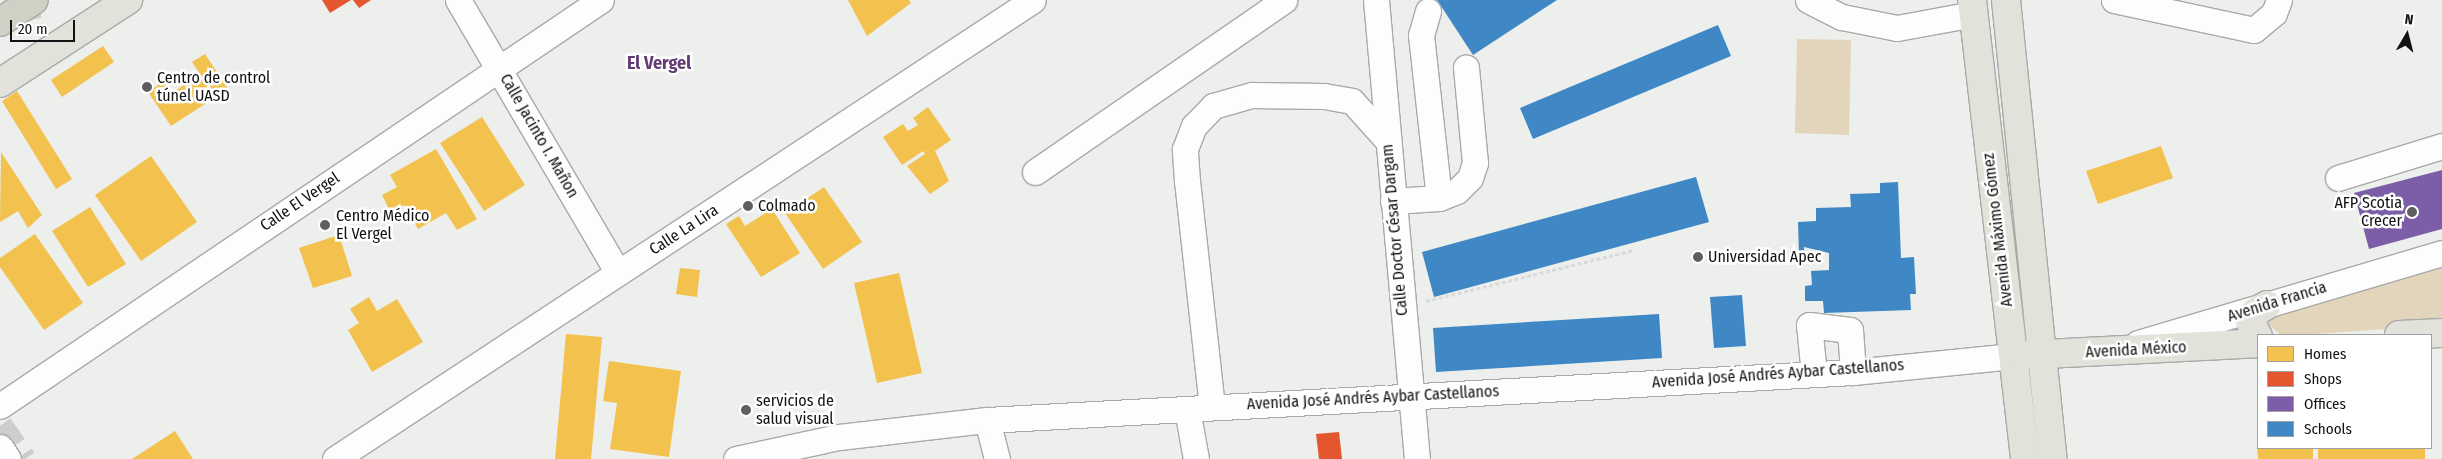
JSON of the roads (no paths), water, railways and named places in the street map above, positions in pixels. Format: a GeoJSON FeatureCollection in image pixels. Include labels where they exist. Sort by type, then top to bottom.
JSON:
{"type":"FeatureCollection","features":[{"type":"Feature","properties":{"kind":"highway"},"geometry":{"type":"LineString","coordinates":[[0,22],[34,0]]}},
{"type":"Feature","properties":{"kind":"main road"},"geometry":{"type":"LineString","coordinates":[[0,83],[128,0]]}},
{"type":"Feature","properties":{"kind":"main road","name":"Avenida Máximo Gómez"},"geometry":{"type":"LineString","coordinates":[[2006,0],[2053,459]]}},
{"type":"Feature","properties":{"kind":"main road","name":"Avenida Máximo Gómez"},"geometry":{"type":"LineString","coordinates":[[1972,7],[2025,459]]}},
{"type":"Feature","properties":{"kind":"main road"},"geometry":{"type":"LineString","coordinates":[[2257,334],[2250,321],[2267,305]]}},
{"type":"Feature","properties":{"kind":"main road"},"geometry":{"type":"LineString","coordinates":[[2420,334],[2442,333]]}},
{"type":"Feature","properties":{"kind":"main road","name":"Avenida México"},"geometry":{"type":"LineString","coordinates":[[2013,356],[2257,343]]}},
{"type":"Feature","properties":{"kind":"street","name":"Calle Jacinto I. Mañon"},"geometry":{"type":"LineString","coordinates":[[458,0],[618,273]]}},
{"type":"Feature","properties":{"kind":"street","name":"Calle El Vergel"},"geometry":{"type":"LineString","coordinates":[[0,406],[499,67],[601,0]]}},
{"type":"Feature","properties":{"kind":"street","name":"Calle La Lira"},"geometry":{"type":"LineString","coordinates":[[335,459],[1033,0]]}},
{"type":"Feature","properties":{"kind":"street"},"geometry":{"type":"LineString","coordinates":[[1035,172],[1284,0]]}},
{"type":"Feature","properties":{"kind":"street","name":"Calle Doctor César Dargam"},"geometry":{"type":"LineString","coordinates":[[1376,0],[1417,459]]}},
{"type":"Feature","properties":{"kind":"street"},"geometry":{"type":"LineString","coordinates":[[1808,0],[1842,17],[1897,28],[1972,7]]}},
{"type":"Feature","properties":{"kind":"street"},"geometry":{"type":"LineString","coordinates":[[2114,0],[2254,30],[2274,13],[2278,0]]}},
{"type":"Feature","properties":{"kind":"street"},"geometry":{"type":"LineString","coordinates":[[1428,11],[1421,35],[1439,198]]}},
{"type":"Feature","properties":{"kind":"street"},"geometry":{"type":"LineString","coordinates":[[1393,201],[1439,198],[1457,191],[1470,178],[1475,163],[1466,67]]}},
{"type":"Feature","properties":{"kind":"street"},"geometry":{"type":"LineString","coordinates":[[1212,407],[1187,181],[1185,148],[1194,126],[1213,106],[1252,95],[1324,96],[1352,102],[1388,141]]}},
{"type":"Feature","properties":{"kind":"street"},"geometry":{"type":"LineString","coordinates":[[2338,178],[2442,146]]}},
{"type":"Feature","properties":{"kind":"street","name":"Avenida Francia"},"geometry":{"type":"LineString","coordinates":[[2112,351],[2442,253]]}},
{"type":"Feature","properties":{"kind":"street"},"geometry":{"type":"LineString","coordinates":[[1814,374],[1809,325],[1850,330],[1853,372]]}},
{"type":"Feature","properties":{"kind":"street","name":"Avenida José Andrés Aybar Castellanos"},"geometry":{"type":"LineString","coordinates":[[736,459],[839,437],[987,420],[1410,395],[1853,372],[2013,356]]}},
{"type":"Feature","properties":{"kind":"street"},"geometry":{"type":"LineString","coordinates":[[1187,409],[1196,459]]}},
{"type":"Feature","properties":{"kind":"street"},"geometry":{"type":"LineString","coordinates":[[987,420],[998,459]]}},
{"type":"Feature","properties":{"kind":"street"},"geometry":{"type":"LineString","coordinates":[[0,447],[8,459]]}},
{"type":"Feature","properties":{"kind":"tunnel"},"geometry":{"type":"LineString","coordinates":[[11,11],[52,0]]}},
{"type":"Feature","properties":{"kind":"tunnel"},"geometry":{"type":"LineString","coordinates":[[0,425],[24,459]]}},
{"type":"Feature","properties":{"kind":"place","name":"Centro de control túnel UASD"},"geometry":{"type":"Point","coordinates":[147,87]}},
{"type":"Feature","properties":{"kind":"place","name":"Colmado"},"geometry":{"type":"Point","coordinates":[748,206]}},
{"type":"Feature","properties":{"kind":"place","name":"AFP Scotia Crecer"},"geometry":{"type":"Point","coordinates":[2412,212]}},
{"type":"Feature","properties":{"kind":"place","name":"Centro Médico El Vergel"},"geometry":{"type":"Point","coordinates":[325,225]}},
{"type":"Feature","properties":{"kind":"place","name":"Universidad Apec"},"geometry":{"type":"Point","coordinates":[1698,257]}},
{"type":"Feature","properties":{"kind":"place","name":"servicios de salud visual"},"geometry":{"type":"Point","coordinates":[746,410]}},
{"type":"Feature","properties":{"kind":"district","name":"El Vergel"},"geometry":{"type":"Point","coordinates":[659,63]}}]}
